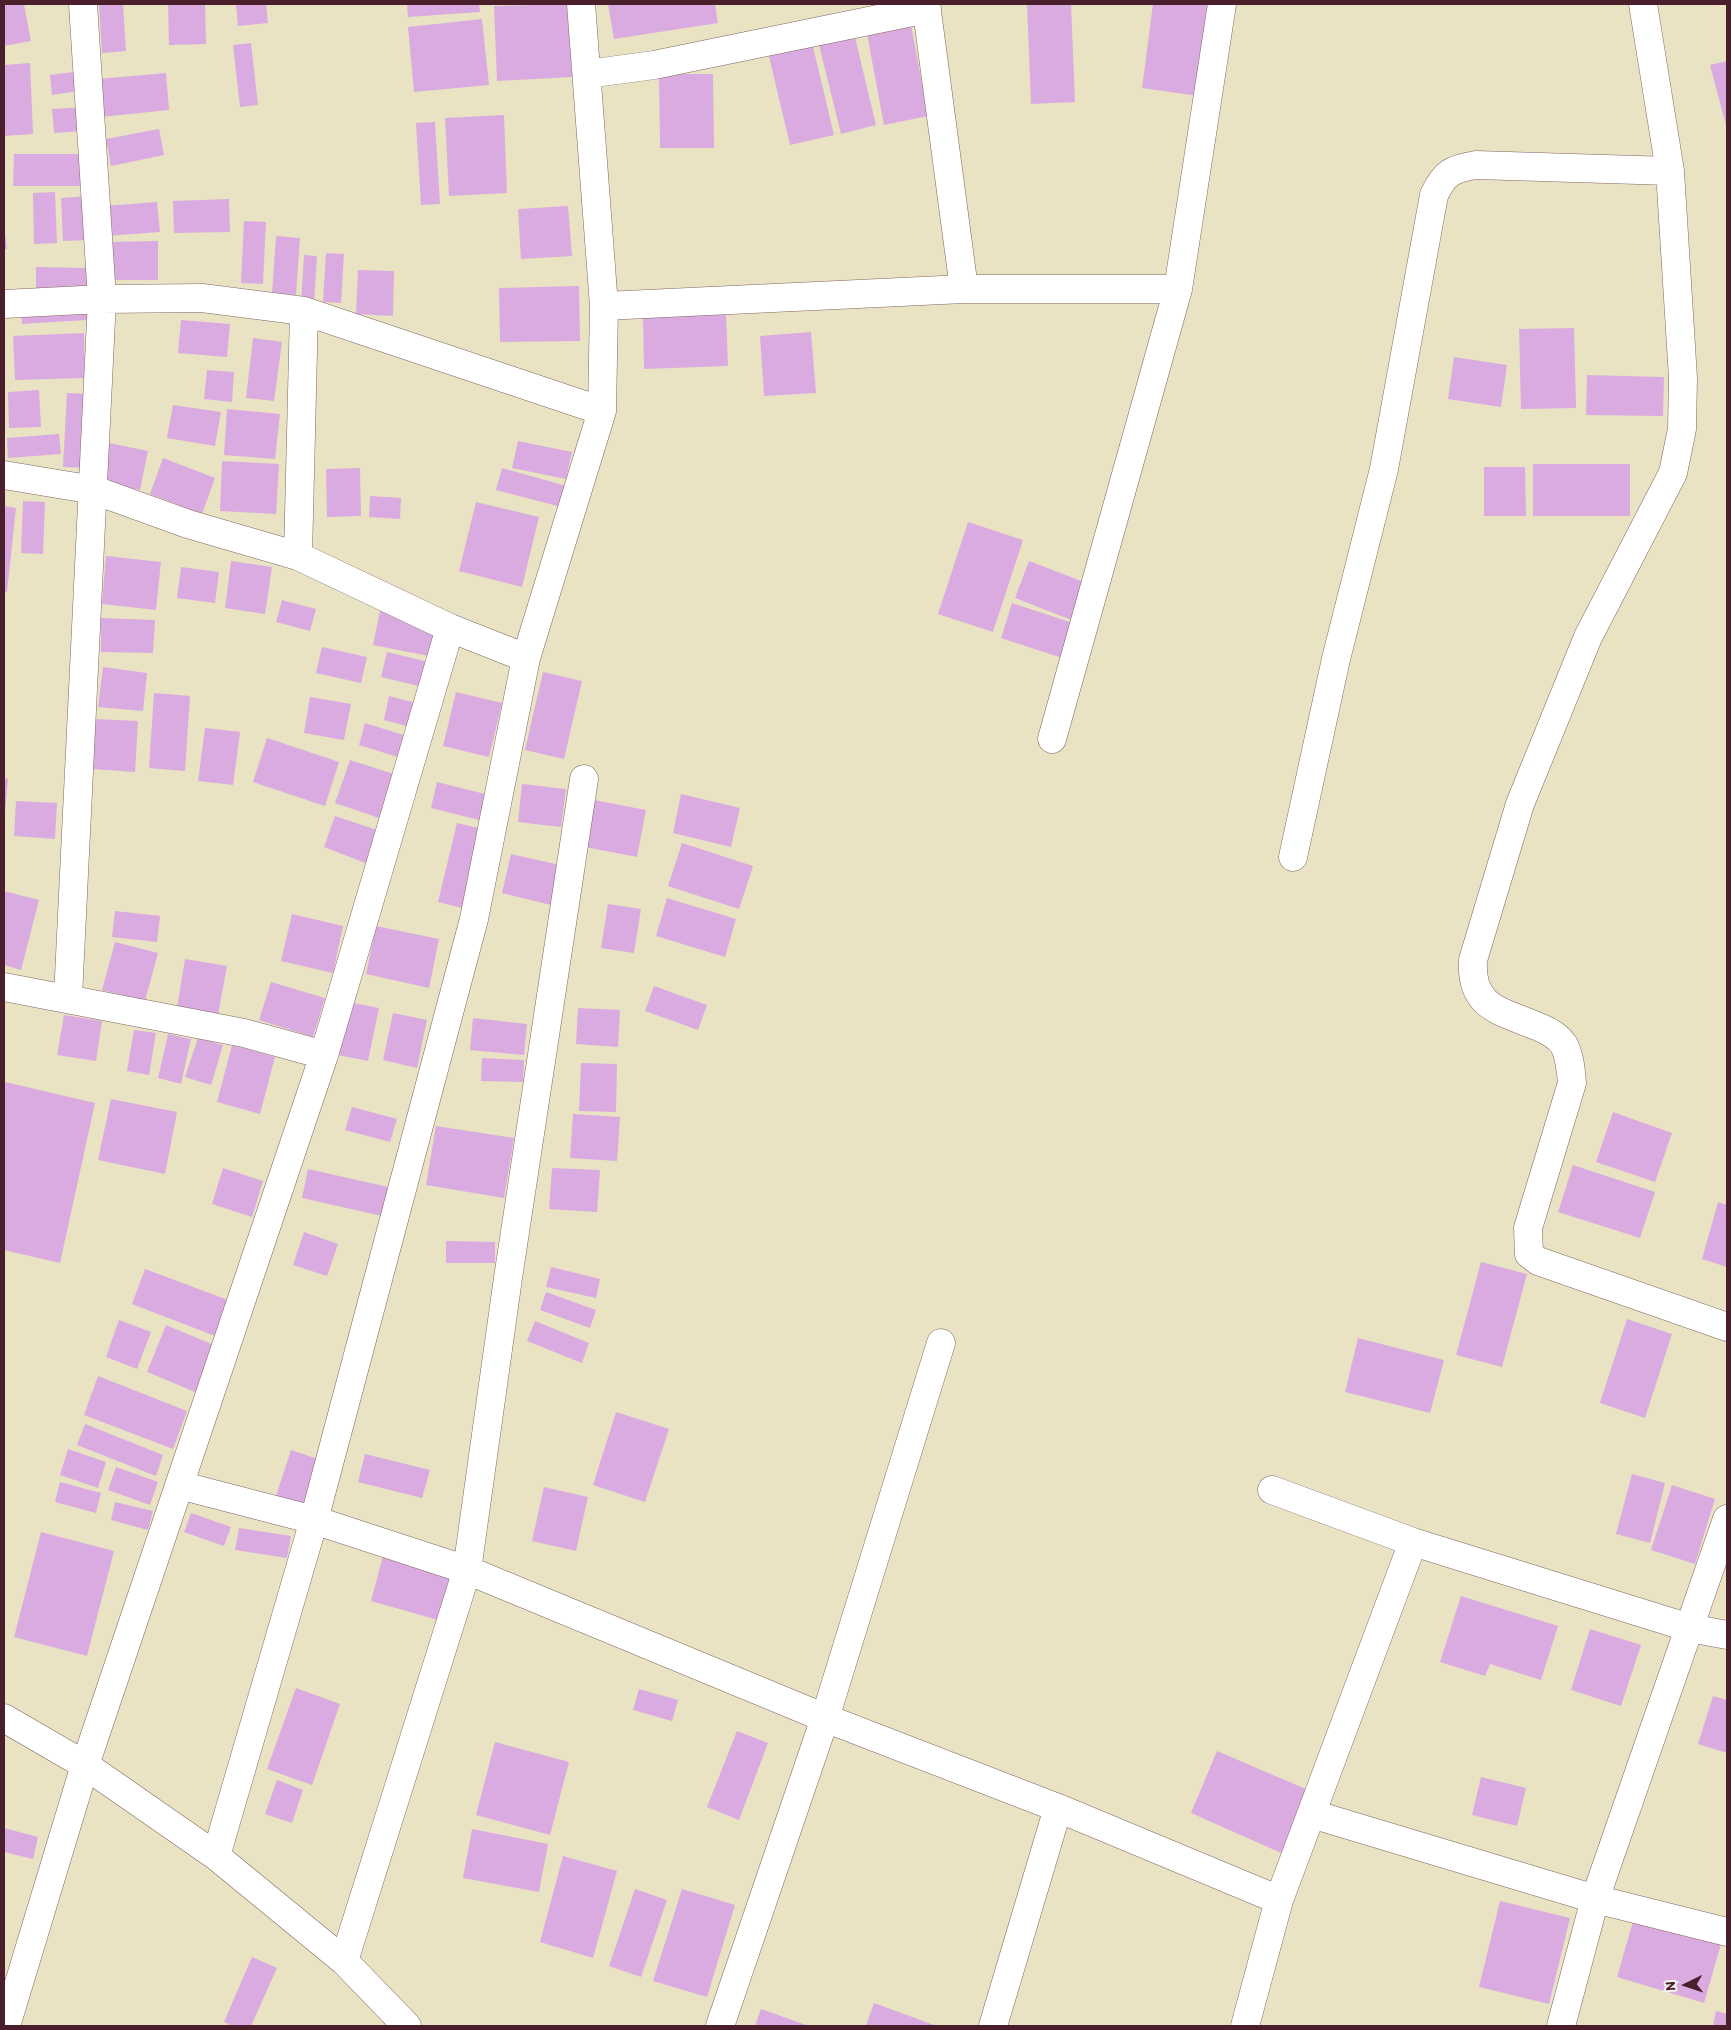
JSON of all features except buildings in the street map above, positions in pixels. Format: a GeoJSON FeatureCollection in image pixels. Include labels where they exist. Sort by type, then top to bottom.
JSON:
{"type":"FeatureCollection","features":[{"type":"Feature","properties":{"kind":"street"},"geometry":{"type":"LineString","coordinates":[[68,998],[102,300],[83,4]]}},
{"type":"Feature","properties":{"kind":"street"},"geometry":{"type":"LineString","coordinates":[[216,1856],[314,1520],[474,919],[526,658],[602,411],[604,306],[580,4]]}},
{"type":"Feature","properties":{"kind":"street"},"geometry":{"type":"LineString","coordinates":[[1052,739],[1178,289],[1222,4]]}},
{"type":"Feature","properties":{"kind":"street"},"geometry":{"type":"LineString","coordinates":[[1643,4],[1670,171],[1683,378],[1682,428],[1673,473],[1588,637],[1520,804],[1473,960],[1472,977],[1476,991],[1485,1003],[1551,1032],[1563,1045],[1570,1062],[1572,1083],[1528,1228],[1529,1254],[1538,1261],[1727,1327]]}},
{"type":"Feature","properties":{"kind":"street"},"geometry":{"type":"LineString","coordinates":[[587,74],[654,65],[927,6],[964,289]]}},
{"type":"Feature","properties":{"kind":"street"},"geometry":{"type":"LineString","coordinates":[[1293,857],[1336,659],[1384,469],[1434,195],[1441,180],[1455,168],[1476,165],[1670,171]]}},
{"type":"Feature","properties":{"kind":"street"},"geometry":{"type":"LineString","coordinates":[[604,306],[964,289],[1178,289]]}},
{"type":"Feature","properties":{"kind":"street"},"geometry":{"type":"LineString","coordinates":[[4,304],[202,298],[304,311],[602,411]]}},
{"type":"Feature","properties":{"kind":"street"},"geometry":{"type":"LineString","coordinates":[[298,556],[304,311]]}},
{"type":"Feature","properties":{"kind":"street"},"geometry":{"type":"LineString","coordinates":[[4,474],[94,490],[188,524],[298,556],[450,628],[526,658]]}},
{"type":"Feature","properties":{"kind":"street"},"geometry":{"type":"LineString","coordinates":[[6,2026],[85,1765],[324,1055],[450,628]]}},
{"type":"Feature","properties":{"kind":"street"},"geometry":{"type":"LineString","coordinates":[[344,1961],[467,1570],[508,1278],[584,779]]}},
{"type":"Feature","properties":{"kind":"street"},"geometry":{"type":"LineString","coordinates":[[4,987],[244,1033],[324,1055]]}},
{"type":"Feature","properties":{"kind":"street"},"geometry":{"type":"LineString","coordinates":[[720,2026],[825,1718],[941,1343]]}},
{"type":"Feature","properties":{"kind":"street"},"geometry":{"type":"LineString","coordinates":[[179,1485],[314,1520],[467,1570],[825,1718],[1058,1808],[1279,1900]]}},
{"type":"Feature","properties":{"kind":"street"},"geometry":{"type":"LineString","coordinates":[[1272,1490],[1413,1542],[1690,1628],[1727,1635]]}},
{"type":"Feature","properties":{"kind":"street"},"geometry":{"type":"LineString","coordinates":[[1561,2026],[1594,1899],[1727,1519]]}},
{"type":"Feature","properties":{"kind":"street"},"geometry":{"type":"LineString","coordinates":[[1245,2026],[1279,1900],[1413,1542]]}},
{"type":"Feature","properties":{"kind":"street"},"geometry":{"type":"LineString","coordinates":[[4,1718],[85,1765],[216,1856],[344,1961],[407,2026]]}},
{"type":"Feature","properties":{"kind":"street"},"geometry":{"type":"LineString","coordinates":[[993,2026],[1058,1808]]}},
{"type":"Feature","properties":{"kind":"street"},"geometry":{"type":"LineString","coordinates":[[1312,1814],[1594,1899],[1727,1932]]}}]}
